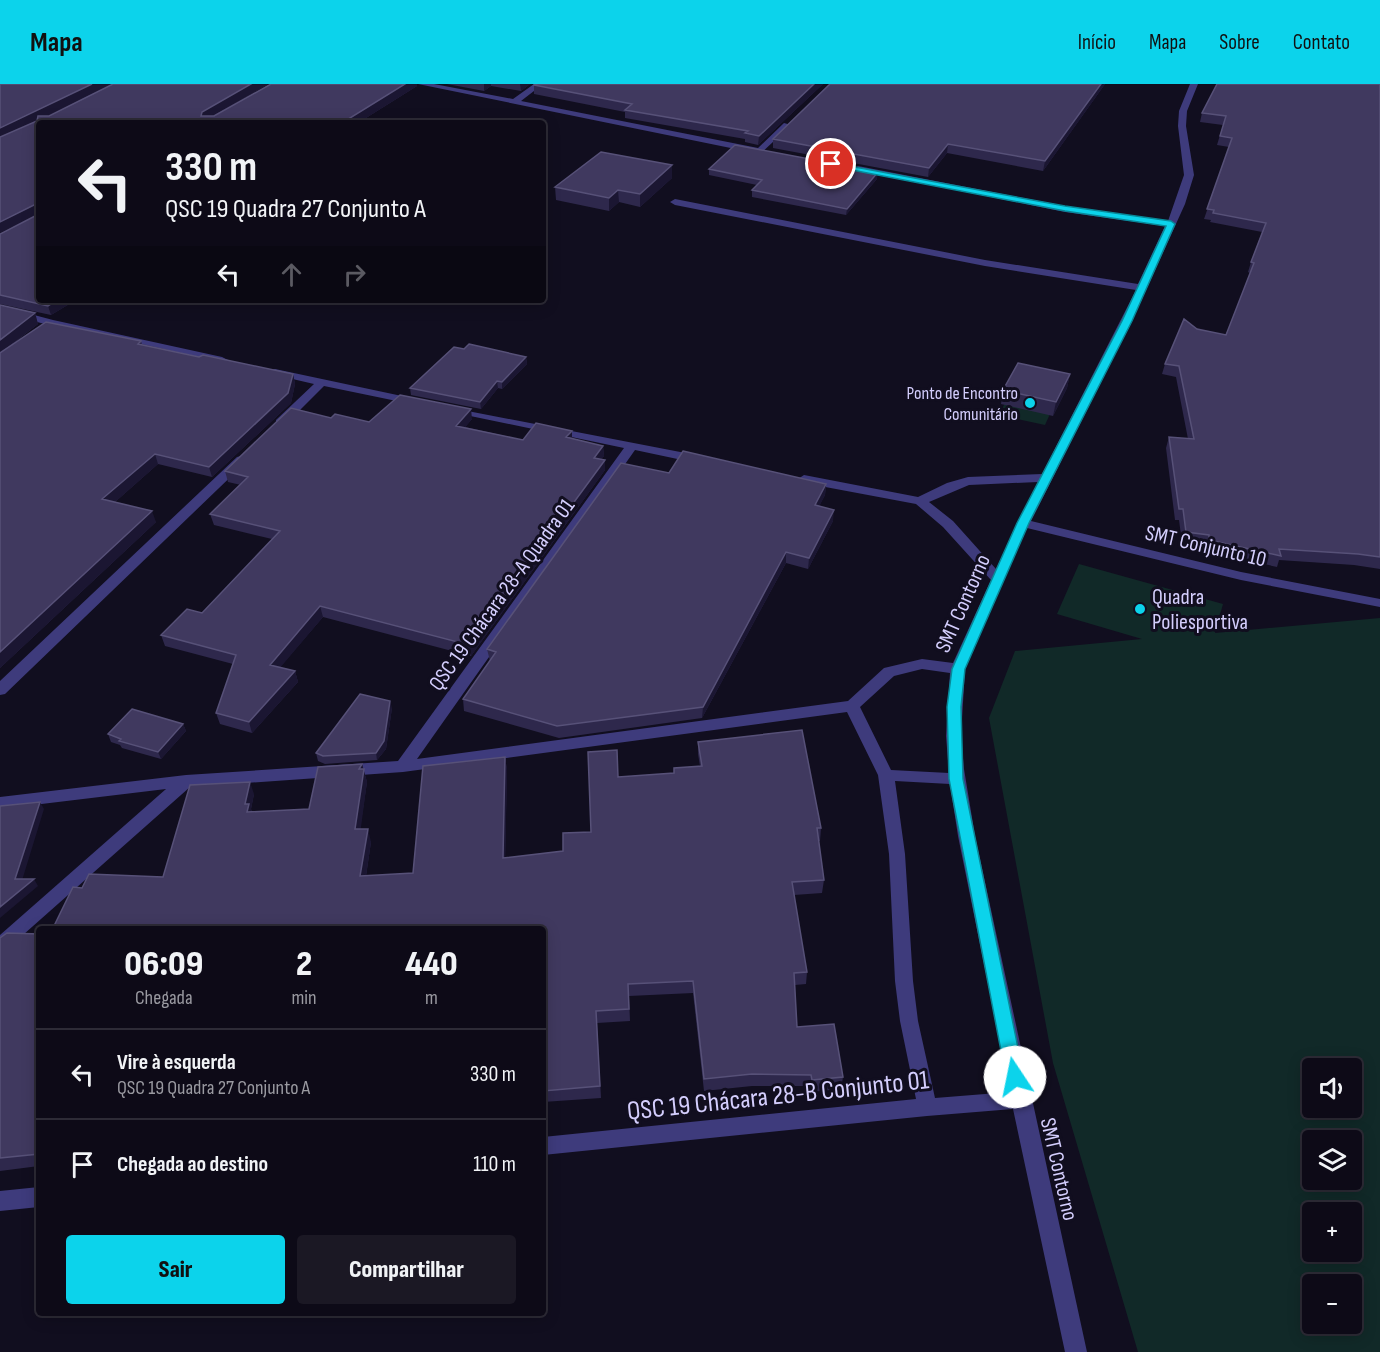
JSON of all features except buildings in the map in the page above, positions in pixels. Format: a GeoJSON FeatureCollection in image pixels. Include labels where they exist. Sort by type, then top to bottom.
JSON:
{"type":"FeatureCollection","features":[{"type":"Feature","properties":{"kind":"street"},"geometry":{"type":"LineString","coordinates":[[422,84],[772,153]]}},
{"type":"Feature","properties":{"kind":"street"},"geometry":{"type":"LineString","coordinates":[[514,102],[540,84]]}},
{"type":"Feature","properties":{"kind":"street","name":"SMT Contorno"},"geometry":{"type":"LineString","coordinates":[[1076,1352],[1019,1100],[956,779],[954,707],[958,669],[1023,523],[1108,361],[1180,204],[1189,175],[1182,117],[1194,84]]}},
{"type":"Feature","properties":{"kind":"street"},"geometry":{"type":"LineString","coordinates":[[760,151],[792,121]]}},
{"type":"Feature","properties":{"kind":"street"},"geometry":{"type":"LineString","coordinates":[[842,166],[1065,209],[1171,224]]}},
{"type":"Feature","properties":{"kind":"street"},"geometry":{"type":"LineString","coordinates":[[675,202],[985,263],[1142,288]]}},
{"type":"Feature","properties":{"kind":"street"},"geometry":{"type":"LineString","coordinates":[[0,309],[48,326],[232,362]]}},
{"type":"Feature","properties":{"kind":"street"},"geometry":{"type":"LineString","coordinates":[[265,370],[714,462]]}},
{"type":"Feature","properties":{"kind":"street"},"geometry":{"type":"LineString","coordinates":[[269,433],[321,383]]}},
{"type":"Feature","properties":{"kind":"street","name":"QSC 19 Chácara 28-A Quadra 01"},"geometry":{"type":"LineString","coordinates":[[403,766],[632,446]]}},
{"type":"Feature","properties":{"kind":"street"},"geometry":{"type":"LineString","coordinates":[[0,690],[251,450]]}},
{"type":"Feature","properties":{"kind":"street"},"geometry":{"type":"LineString","coordinates":[[795,478],[920,501],[954,530],[999,580]]}},
{"type":"Feature","properties":{"kind":"street"},"geometry":{"type":"LineString","coordinates":[[920,501],[951,486],[968,481],[1046,478]]}},
{"type":"Feature","properties":{"kind":"street","name":"SMT Conjunto 10"},"geometry":{"type":"LineString","coordinates":[[1023,523],[1241,576],[1380,603]]}},
{"type":"Feature","properties":{"kind":"street"},"geometry":{"type":"LineString","coordinates":[[0,802],[186,781],[403,766],[852,706],[889,672],[922,664],[958,669]]}},
{"type":"Feature","properties":{"kind":"street"},"geometry":{"type":"LineString","coordinates":[[852,706],[886,775],[897,854],[904,981],[909,1021],[927,1107]]}},
{"type":"Feature","properties":{"kind":"street"},"geometry":{"type":"LineString","coordinates":[[886,775],[956,779]]}},
{"type":"Feature","properties":{"kind":"street"},"geometry":{"type":"LineString","coordinates":[[0,945],[186,781]]}},
{"type":"Feature","properties":{"kind":"street","name":"QSC 19 Chácara 28-B Conjunto 01"},"geometry":{"type":"LineString","coordinates":[[546,1146],[927,1107],[1019,1100]]}},
{"type":"Feature","properties":{"kind":"street"},"geometry":{"type":"LineString","coordinates":[[0,1200],[36,1197]]}},
{"type":"Feature","properties":{"kind":"green space","name":"Ponto de Encontro Comunitário"},"geometry":{"type":"Polygon","coordinates":[[[1019,375],[1063,385],[1045,425],[999,415],[1019,375]]]}},
{"type":"Feature","properties":{"kind":"green space"},"geometry":{"type":"Polygon","coordinates":[[[1079,564],[1223,604],[1215,633],[1380,618],[1380,1352],[1138,1352],[1053,1063],[989,718],[1015,651],[1142,639],[1057,614],[1079,564]]]}},
{"type":"Feature","properties":{"kind":"place","name":"Ponto de Encontro Comunitário"},"geometry":{"type":"Point","coordinates":[1030,403]}},
{"type":"Feature","properties":{"kind":"place","name":"Quadra Poliesportiva"},"geometry":{"type":"Point","coordinates":[1140,609]}},
{"type":"Feature","properties":{"kind":"route"},"geometry":{"type":"LineString","coordinates":[[831,164],[1065,209],[1171,224],[1108,361],[1023,523],[958,669],[954,707],[956,779],[1015,1077]]}}]}
